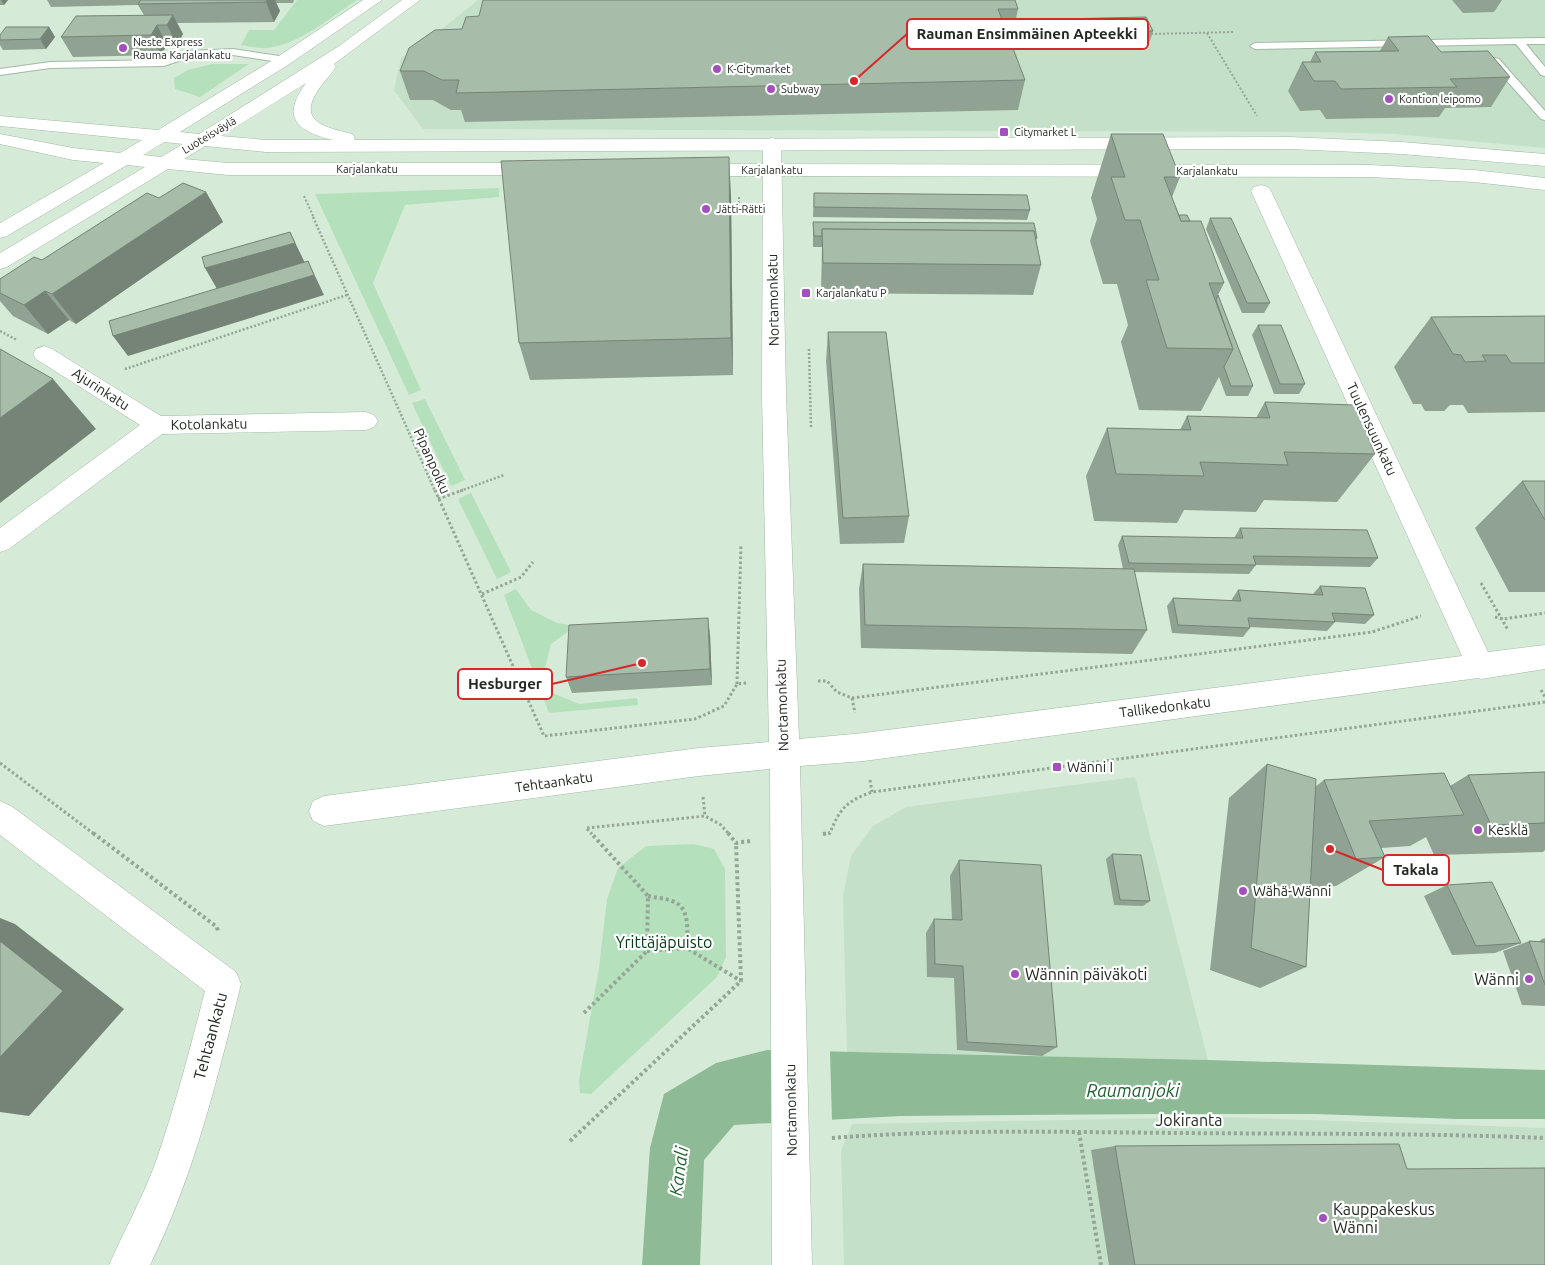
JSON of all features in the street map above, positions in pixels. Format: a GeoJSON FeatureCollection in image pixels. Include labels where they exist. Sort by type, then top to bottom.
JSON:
{"type":"FeatureCollection","features":[{"type":"Feature","properties":{"kind":"main road","name":"Luoteisväylä"},"geometry":{"type":"LineString","coordinates":[[0,232],[123,160],[286,60],[374,0]]}},
{"type":"Feature","properties":{"kind":"main road","name":"Luoteisväylä"},"geometry":{"type":"LineString","coordinates":[[0,262],[345,50],[412,0]]}},
{"type":"Feature","properties":{"kind":"main road"},"geometry":{"type":"LineString","coordinates":[[345,50],[314,82],[301,104],[302,116],[308,126],[316,131],[389,146]]}},
{"type":"Feature","properties":{"kind":"main road","name":"Karjalankatu"},"geometry":{"type":"LineString","coordinates":[[0,121],[266,146],[1290,143],[1402,148],[1545,160]]}},
{"type":"Feature","properties":{"kind":"main road","name":"Karjalankatu"},"geometry":{"type":"LineString","coordinates":[[0,139],[73,154],[228,169],[558,169]]}},
{"type":"Feature","properties":{"kind":"main road","name":"Nortamonkatu"},"geometry":{"type":"LineString","coordinates":[[772,144],[774,402],[787,839],[792,1122],[792,1265]]}},
{"type":"Feature","properties":{"kind":"main road","name":"Karjalankatu"},"geometry":{"type":"LineString","coordinates":[[677,170],[1368,171],[1474,176],[1545,184]]}},
{"type":"Feature","properties":{"kind":"main road","name":"Tuulensuunkatu"},"geometry":{"type":"LineString","coordinates":[[1261,192],[1324,324],[1481,667]]}},
{"type":"Feature","properties":{"kind":"main road","name":"Ajurinkatu"},"geometry":{"type":"LineString","coordinates":[[44,354],[157,425]]}},
{"type":"Feature","properties":{"kind":"main road","name":"Kotolankatu"},"geometry":{"type":"LineString","coordinates":[[0,542],[157,425],[366,421]]}},
{"type":"Feature","properties":{"kind":"main road","name":"Tallikedonkatu"},"geometry":{"type":"LineString","coordinates":[[784,753],[864,747],[1481,667],[1545,657]]}},
{"type":"Feature","properties":{"kind":"main road","name":"Tehtaankatu"},"geometry":{"type":"LineString","coordinates":[[324,812],[699,762],[784,753]]}},
{"type":"Feature","properties":{"kind":"main road","name":"Tehtaankatu"},"geometry":{"type":"LineString","coordinates":[[0,816],[224,984],[175,1161],[142,1240],[129,1265]]}},
{"type":"Feature","properties":{"kind":"lane"},"geometry":{"type":"LineString","coordinates":[[1256,46],[1545,41]]}},
{"type":"Feature","properties":{"kind":"lane"},"geometry":{"type":"LineString","coordinates":[[1479,42],[1545,117]]}},
{"type":"Feature","properties":{"kind":"lane"},"geometry":{"type":"LineString","coordinates":[[1519,42],[1545,73]]}},
{"type":"Feature","properties":{"kind":"lane"},"geometry":{"type":"LineString","coordinates":[[0,72],[50,65],[164,63],[189,54],[232,52],[286,60]]}},
{"type":"Feature","properties":{"kind":"path"},"geometry":{"type":"LineString","coordinates":[[1207,33],[1258,118]]}},
{"type":"Feature","properties":{"kind":"path","name":"Pipanpolku"},"geometry":{"type":"LineString","coordinates":[[302,193],[544,736],[695,719],[724,706],[738,684],[782,682]]}},
{"type":"Feature","properties":{"kind":"path"},"geometry":{"type":"LineString","coordinates":[[88,381],[347,295]]}},
{"type":"Feature","properties":{"kind":"path"},"geometry":{"type":"LineString","coordinates":[[438,499],[504,475]]}},
{"type":"Feature","properties":{"kind":"path"},"geometry":{"type":"LineString","coordinates":[[482,594],[521,577],[533,562]]}},
{"type":"Feature","properties":{"kind":"path"},"geometry":{"type":"LineString","coordinates":[[782,682],[827,680],[836,692],[852,698],[1372,632],[1453,606],[1503,619],[1545,614]]}},
{"type":"Feature","properties":{"kind":"path"},"geometry":{"type":"LineString","coordinates":[[736,842],[787,839],[830,833],[838,813],[850,799],[872,792],[1545,702]]}},
{"type":"Feature","properties":{"kind":"path"},"geometry":{"type":"LineString","coordinates":[[570,1141],[741,981],[736,842],[721,826],[704,816],[586,828],[648,896],[672,900],[682,907],[686,916],[687,948]]}},
{"type":"Feature","properties":{"kind":"path"},"geometry":{"type":"LineString","coordinates":[[647,951],[648,896]]}},
{"type":"Feature","properties":{"kind":"path"},"geometry":{"type":"LineString","coordinates":[[584,1013],[647,951],[687,948],[741,981]]}},
{"type":"Feature","properties":{"kind":"path"},"geometry":{"type":"LineString","coordinates":[[1079,1132],[1101,1265]]}},
{"type":"Feature","properties":{"kind":"path","name":"Jokiranta"},"geometry":{"type":"LineString","coordinates":[[832,1138],[871,1135],[1079,1132],[1469,1135],[1545,1138]]}},
{"type":"Feature","properties":{"kind":"shaded area"},"geometry":{"type":"Polygon","coordinates":[[[478,0],[1545,0],[1545,148],[1395,134],[1314,132],[423,129],[394,90],[401,58],[427,41],[478,0]]]}},
{"type":"Feature","properties":{"kind":"shaded area","name":"Wännin päiväkoti"},"geometry":{"type":"Polygon","coordinates":[[[1135,777],[1208,1060],[847,1052],[843,896],[851,856],[873,826],[906,807],[1135,777]]]}},
{"type":"Feature","properties":{"kind":"shaded area"},"geometry":{"type":"Polygon","coordinates":[[[1221,1117],[1545,1128],[1545,1265],[844,1265],[841,1151],[852,1124],[1221,1117]]]}},
{"type":"Feature","properties":{"kind":"green space"},"geometry":{"type":"Polygon","coordinates":[[[297,0],[357,0],[315,29],[292,41],[268,48],[241,45],[249,30],[274,30],[297,0]]]}},
{"type":"Feature","properties":{"kind":"green space"},"geometry":{"type":"Polygon","coordinates":[[[212,64],[249,64],[200,97],[175,89],[174,78],[188,70],[212,64]]]}},
{"type":"Feature","properties":{"kind":"green space"},"geometry":{"type":"Polygon","coordinates":[[[499,188],[499,197],[405,205],[373,283],[421,390],[409,395],[315,194],[499,188]]]}},
{"type":"Feature","properties":{"kind":"green space"},"geometry":{"type":"Polygon","coordinates":[[[425,399],[465,480],[451,486],[412,403],[425,399]]]}},
{"type":"Feature","properties":{"kind":"green space"},"geometry":{"type":"Polygon","coordinates":[[[471,493],[511,572],[497,579],[458,499],[471,493]]]}},
{"type":"Feature","properties":{"kind":"green space"},"geometry":{"type":"Polygon","coordinates":[[[516,589],[531,610],[557,623],[576,626],[551,644],[545,668],[553,693],[579,704],[637,698],[638,705],[549,713],[504,595],[516,589]]]}},
{"type":"Feature","properties":{"kind":"green space","name":"Yrittäjäpuisto"},"geometry":{"type":"Polygon","coordinates":[[[694,844],[714,849],[725,869],[726,957],[717,977],[591,1094],[580,1093],[579,1080],[599,968],[607,899],[618,868],[646,846],[694,844]]]}},
{"type":"Feature","properties":{"kind":"water"},"geometry":{"type":"Polygon","coordinates":[[[767,1050],[1545,1070],[1545,1119],[1458,1119],[1315,1114],[1163,1114],[900,1116],[734,1125],[704,1160],[700,1265],[642,1265],[650,1148],[664,1094],[716,1063],[767,1050]]]}},
{"type":"Feature","properties":{"kind":"pier"},"geometry":{"type":"Polygon","coordinates":[[[790,1051],[830,1051],[832,1121],[792,1121],[790,1051]]]}},
{"type":"Feature","properties":{"kind":"building"},"geometry":{"type":"Polygon","coordinates":[[[141,0],[267,0],[266,2],[138,4],[141,0]]]}},
{"type":"Feature","properties":{"kind":"building","name":"K-Citymarket"},"geometry":{"type":"Polygon","coordinates":[[[483,0],[1015,0],[1018,9],[998,9],[1025,80],[456,93],[459,80],[442,80],[424,71],[400,71],[409,48],[435,30],[462,29],[466,17],[479,16],[483,0]]]}},
{"type":"Feature","properties":{"kind":"building"},"geometry":{"type":"Polygon","coordinates":[[[173,15],[167,25],[157,25],[151,35],[61,37],[76,16],[173,15]]]}},
{"type":"Feature","properties":{"kind":"building"},"geometry":{"type":"Polygon","coordinates":[[[1146,17],[1153,31],[1065,33],[1059,19],[1146,17]]]}},
{"type":"Feature","properties":{"kind":"building"},"geometry":{"type":"Polygon","coordinates":[[[6,27],[49,27],[40,39],[0,40],[0,35],[6,27]]]}},
{"type":"Feature","properties":{"kind":"building"},"geometry":{"type":"Polygon","coordinates":[[[1428,36],[1441,52],[1488,51],[1510,77],[1450,79],[1457,87],[1341,89],[1335,81],[1314,81],[1302,62],[1321,62],[1315,52],[1399,51],[1388,37],[1428,36]]]}},
{"type":"Feature","properties":{"kind":"building"},"geometry":{"type":"Polygon","coordinates":[[[1111,134],[1163,134],[1180,177],[1164,177],[1181,221],[1201,221],[1224,283],[1209,283],[1233,349],[1167,348],[1146,280],[1159,280],[1140,220],[1125,220],[1111,177],[1125,177],[1111,134]]]}},
{"type":"Feature","properties":{"kind":"building"},"geometry":{"type":"Polygon","coordinates":[[[729,157],[731,338],[519,343],[501,161],[729,157]]]}},
{"type":"Feature","properties":{"kind":"building"},"geometry":{"type":"Polygon","coordinates":[[[183,183],[206,192],[52,294],[45,291],[24,305],[0,293],[0,279],[34,257],[42,260],[147,193],[159,198],[183,183]]]}},
{"type":"Feature","properties":{"kind":"building"},"geometry":{"type":"Polygon","coordinates":[[[814,193],[1027,195],[1030,210],[814,207],[814,193]]]}},
{"type":"Feature","properties":{"kind":"building"},"geometry":{"type":"Polygon","coordinates":[[[1179,215],[1187,215],[1190,221],[1181,221],[1179,215]]]}},
{"type":"Feature","properties":{"kind":"building"},"geometry":{"type":"Polygon","coordinates":[[[1210,218],[1231,218],[1270,303],[1247,303],[1210,218]]]}},
{"type":"Feature","properties":{"kind":"building"},"geometry":{"type":"Polygon","coordinates":[[[813,222],[1034,223],[1037,238],[1035,238],[1034,231],[822,229],[822,236],[814,236],[813,222]]]}},
{"type":"Feature","properties":{"kind":"building"},"geometry":{"type":"Polygon","coordinates":[[[822,229],[1034,231],[1041,265],[823,263],[822,229]]]}},
{"type":"Feature","properties":{"kind":"building"},"geometry":{"type":"Polygon","coordinates":[[[290,232],[295,243],[205,268],[202,257],[290,232]]]}},
{"type":"Feature","properties":{"kind":"building"},"geometry":{"type":"Polygon","coordinates":[[[308,261],[314,275],[113,336],[109,321],[308,261]]]}},
{"type":"Feature","properties":{"kind":"building"},"geometry":{"type":"Polygon","coordinates":[[[1218,295],[1253,386],[1231,386],[1224,367],[1233,349],[1216,300],[1218,295]]]}},
{"type":"Feature","properties":{"kind":"building"},"geometry":{"type":"Polygon","coordinates":[[[1545,316],[1545,363],[1511,363],[1506,355],[1482,355],[1486,361],[1465,362],[1461,355],[1453,354],[1431,317],[1545,316]]]}},
{"type":"Feature","properties":{"kind":"building"},"geometry":{"type":"Polygon","coordinates":[[[1258,325],[1281,325],[1305,384],[1280,384],[1258,325]]]}},
{"type":"Feature","properties":{"kind":"building"},"geometry":{"type":"Polygon","coordinates":[[[828,332],[886,332],[909,516],[843,518],[828,332]]]}},
{"type":"Feature","properties":{"kind":"building"},"geometry":{"type":"Polygon","coordinates":[[[0,349],[53,379],[0,418],[0,349]]]}},
{"type":"Feature","properties":{"kind":"building"},"geometry":{"type":"Polygon","coordinates":[[[1265,402],[1355,405],[1375,454],[1284,452],[1288,465],[1200,462],[1204,476],[1116,474],[1107,428],[1191,430],[1187,416],[1270,418],[1265,402]]]}},
{"type":"Feature","properties":{"kind":"building"},"geometry":{"type":"Polygon","coordinates":[[[1522,481],[1545,481],[1545,520],[1522,481]]]}},
{"type":"Feature","properties":{"kind":"building"},"geometry":{"type":"Polygon","coordinates":[[[1240,528],[1367,530],[1378,558],[1253,556],[1256,565],[1129,563],[1122,536],[1243,538],[1240,528]]]}},
{"type":"Feature","properties":{"kind":"building"},"geometry":{"type":"Polygon","coordinates":[[[863,564],[1134,569],[1147,630],[865,625],[863,564]]]}},
{"type":"Feature","properties":{"kind":"building"},"geometry":{"type":"Polygon","coordinates":[[[1320,586],[1365,588],[1374,615],[1332,613],[1335,622],[1248,618],[1250,628],[1178,625],[1173,598],[1241,601],[1238,590],[1323,595],[1320,586]]]}},
{"type":"Feature","properties":{"kind":"building"},"geometry":{"type":"Polygon","coordinates":[[[708,618],[710,669],[566,677],[569,625],[708,618]]]}},
{"type":"Feature","properties":{"kind":"building"},"geometry":{"type":"Polygon","coordinates":[[[1267,764],[1316,779],[1306,967],[1251,948],[1267,764]]]}},
{"type":"Feature","properties":{"kind":"building"},"geometry":{"type":"Polygon","coordinates":[[[1545,772],[1545,823],[1491,825],[1468,775],[1545,772]]]}},
{"type":"Feature","properties":{"kind":"building"},"geometry":{"type":"Polygon","coordinates":[[[1444,773],[1464,815],[1369,821],[1385,857],[1356,859],[1324,780],[1444,773]]]}},
{"type":"Feature","properties":{"kind":"building"},"geometry":{"type":"Polygon","coordinates":[[[1112,854],[1141,855],[1150,901],[1120,900],[1112,854]]]}},
{"type":"Feature","properties":{"kind":"building"},"geometry":{"type":"Polygon","coordinates":[[[959,860],[1041,865],[1057,1047],[967,1042],[963,966],[935,964],[934,919],[962,920],[959,860]]]}},
{"type":"Feature","properties":{"kind":"building"},"geometry":{"type":"Polygon","coordinates":[[[1492,882],[1521,943],[1476,946],[1447,885],[1492,882]]]}},
{"type":"Feature","properties":{"kind":"building"},"geometry":{"type":"Polygon","coordinates":[[[0,941],[63,991],[0,1057],[0,941]]]}},
{"type":"Feature","properties":{"kind":"building"},"geometry":{"type":"Polygon","coordinates":[[[1529,941],[1545,942],[1545,985],[1529,941]]]}},
{"type":"Feature","properties":{"kind":"building","name":"Kauppakeskus Wänni"},"geometry":{"type":"Polygon","coordinates":[[[1399,1144],[1407,1169],[1545,1168],[1545,1265],[1135,1265],[1115,1146],[1399,1144]]]}},
{"type":"Feature","properties":{"kind":"place","name":"Neste Express Rauma Karjalankatu"},"geometry":{"type":"Point","coordinates":[123,48]}},
{"type":"Feature","properties":{"kind":"place","name":"K-Citymarket"},"geometry":{"type":"Point","coordinates":[717,69]}},
{"type":"Feature","properties":{"kind":"place","name":"Rauman Ensimmäinen Apteekki"},"geometry":{"type":"Point","coordinates":[854,81]}},
{"type":"Feature","properties":{"kind":"place","name":"Subway"},"geometry":{"type":"Point","coordinates":[771,89]}},
{"type":"Feature","properties":{"kind":"place","name":"Kontion leipomo"},"geometry":{"type":"Point","coordinates":[1389,99]}},
{"type":"Feature","properties":{"kind":"place","name":"Citymarket L"},"geometry":{"type":"Point","coordinates":[1004,132]}},
{"type":"Feature","properties":{"kind":"place","name":"Jätti-Rätti"},"geometry":{"type":"Point","coordinates":[706,209]}},
{"type":"Feature","properties":{"kind":"place","name":"Karjalankatu P"},"geometry":{"type":"Point","coordinates":[806,293]}},
{"type":"Feature","properties":{"kind":"place","name":"Hesburger"},"geometry":{"type":"Point","coordinates":[642,663]}},
{"type":"Feature","properties":{"kind":"place","name":"Wänni I"},"geometry":{"type":"Point","coordinates":[1057,767]}},
{"type":"Feature","properties":{"kind":"place","name":"Kesklä"},"geometry":{"type":"Point","coordinates":[1478,830]}},
{"type":"Feature","properties":{"kind":"place","name":"Takala"},"geometry":{"type":"Point","coordinates":[1330,849]}},
{"type":"Feature","properties":{"kind":"place","name":"Wähä-Wänni"},"geometry":{"type":"Point","coordinates":[1243,891]}},
{"type":"Feature","properties":{"kind":"place","name":"Wännin päiväkoti"},"geometry":{"type":"Point","coordinates":[1015,974]}},
{"type":"Feature","properties":{"kind":"place","name":"Wänni"},"geometry":{"type":"Point","coordinates":[1529,979]}},
{"type":"Feature","properties":{"kind":"place","name":"Kauppakeskus Wänni"},"geometry":{"type":"Point","coordinates":[1323,1218]}},
{"type":"Feature","properties":{"kind":"water label","name":"Raumanjoki"},"geometry":{"type":"Point","coordinates":[1133,1090]}},
{"type":"Feature","properties":{"kind":"water label","name":"Kanali"},"geometry":{"type":"Point","coordinates":[678,1171]}}]}
